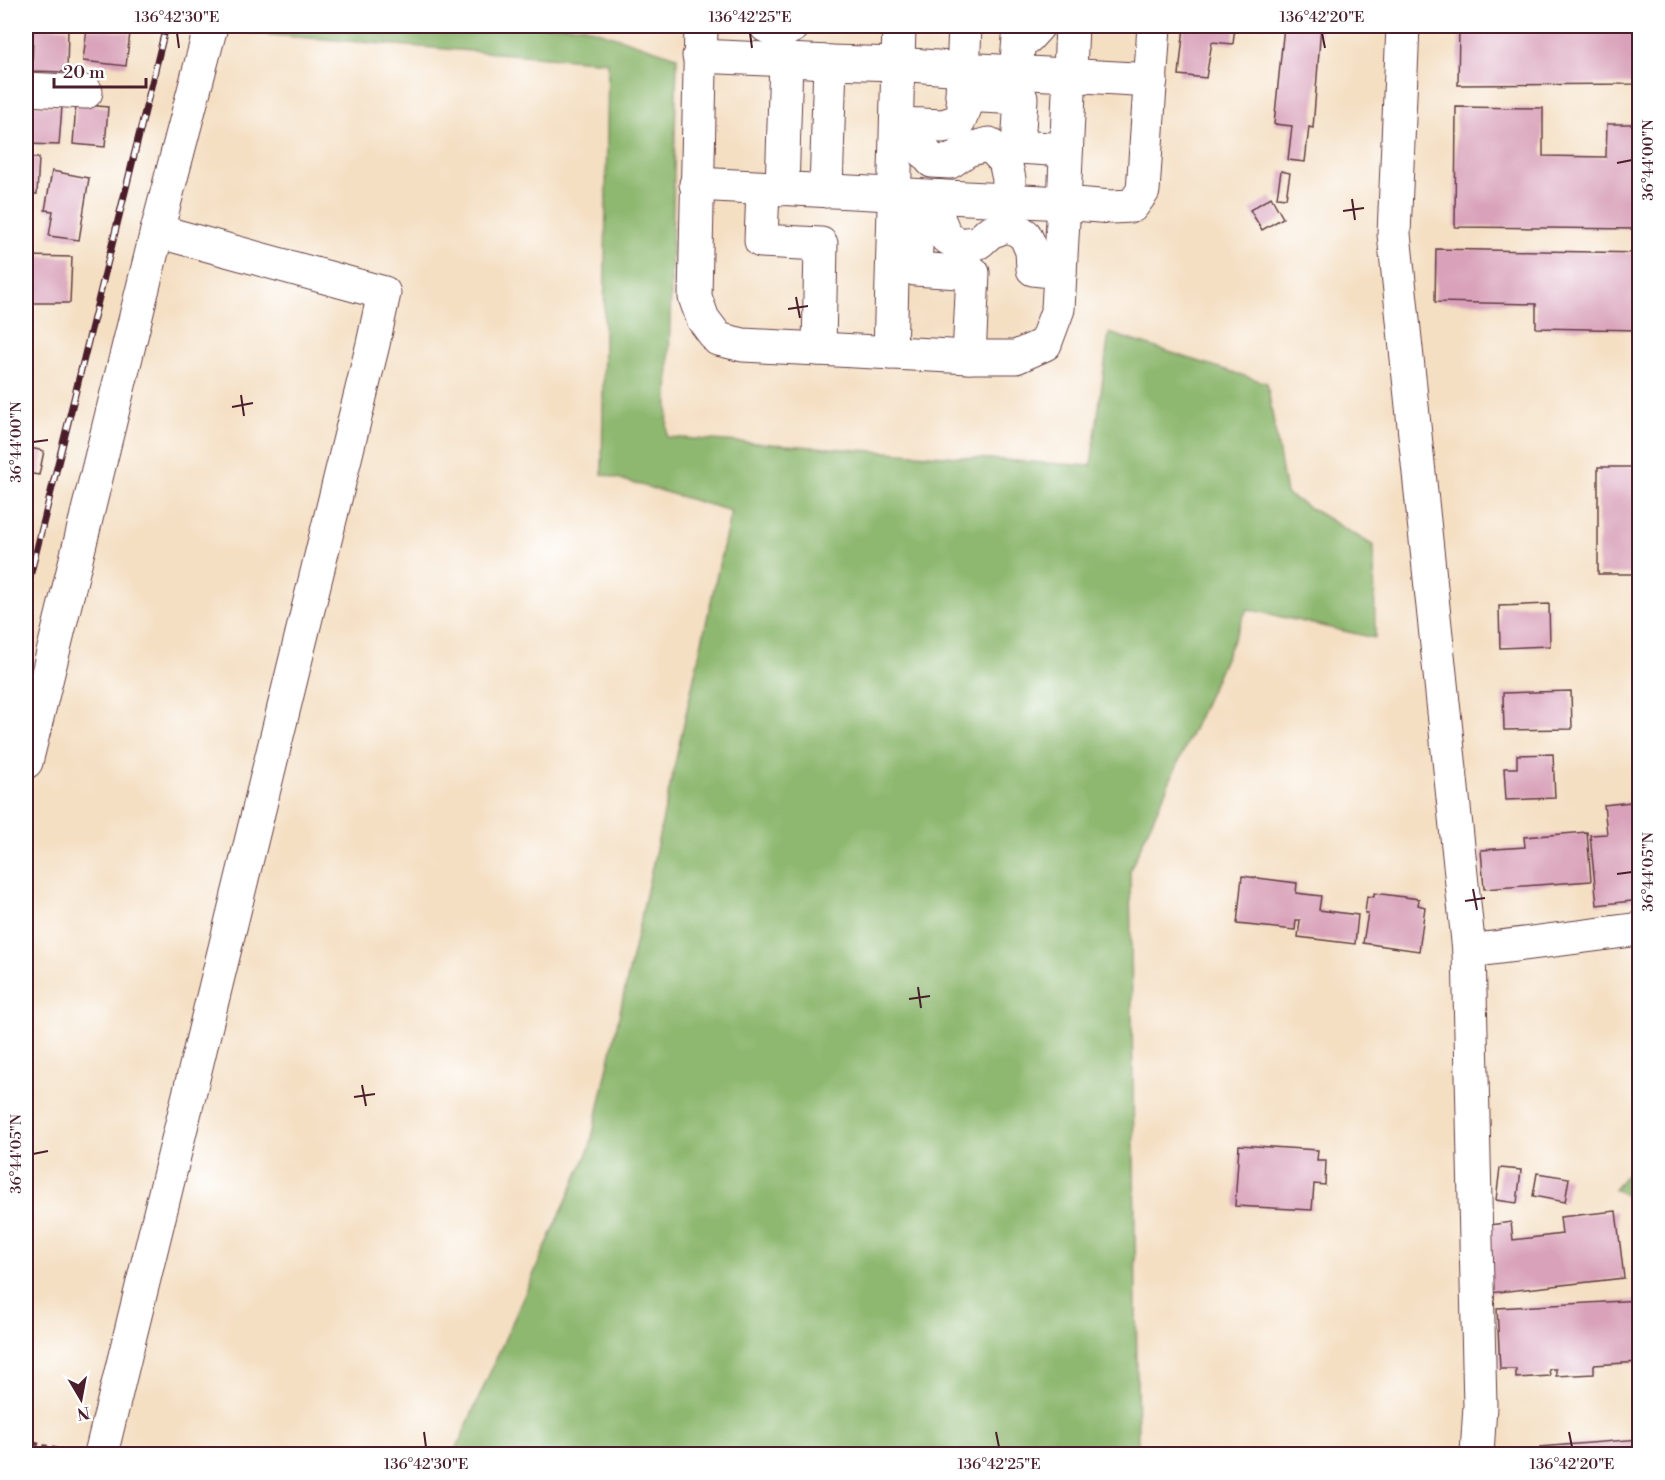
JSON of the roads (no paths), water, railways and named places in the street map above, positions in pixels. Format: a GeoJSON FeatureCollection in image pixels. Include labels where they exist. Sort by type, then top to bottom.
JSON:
{"type":"FeatureCollection","features":[{"type":"Feature","properties":{"kind":"street"},"geometry":{"type":"LineString","coordinates":[[26,762],[157,231],[211,26]]}},
{"type":"Feature","properties":{"kind":"street"},"geometry":{"type":"LineString","coordinates":[[766,26],[781,32],[793,26]]}},
{"type":"Feature","properties":{"kind":"street"},"geometry":{"type":"LineString","coordinates":[[899,26],[898,64],[909,124],[917,196],[915,269],[973,273],[969,357]]}},
{"type":"Feature","properties":{"kind":"street"},"geometry":{"type":"LineString","coordinates":[[909,124],[944,126],[959,122],[965,108],[963,82],[965,26]]}},
{"type":"Feature","properties":{"kind":"street"},"geometry":{"type":"LineString","coordinates":[[1066,150],[1018,147],[1021,98],[898,64],[786,60],[700,41],[695,297],[703,319],[718,339],[743,345],[969,357],[1016,357],[1046,345],[1058,309],[1064,203],[1072,26]]}},
{"type":"Feature","properties":{"kind":"street"},"geometry":{"type":"LineString","coordinates":[[696,184],[1111,207],[1132,206],[1143,191],[1154,26]]}},
{"type":"Feature","properties":{"kind":"street"},"geometry":{"type":"LineString","coordinates":[[1403,26],[1394,234],[1469,951],[1480,1406],[1477,1455]]}},
{"type":"Feature","properties":{"kind":"street"},"geometry":{"type":"LineString","coordinates":[[1016,72],[1020,30]]}},
{"type":"Feature","properties":{"kind":"street"},"geometry":{"type":"LineString","coordinates":[[786,60],[773,188],[761,242],[821,244],[819,349]]}},
{"type":"Feature","properties":{"kind":"street"},"geometry":{"type":"LineString","coordinates":[[826,191],[830,62]]}},
{"type":"Feature","properties":{"kind":"street"},"geometry":{"type":"LineString","coordinates":[[963,82],[1016,72],[1150,80]]}},
{"type":"Feature","properties":{"kind":"street"},"geometry":{"type":"LineString","coordinates":[[26,89],[86,92]]}},
{"type":"Feature","properties":{"kind":"street"},"geometry":{"type":"LineString","coordinates":[[909,124],[922,149],[932,161],[950,162],[967,150],[989,144],[1005,161],[1009,179],[1008,201]]}},
{"type":"Feature","properties":{"kind":"street"},"geometry":{"type":"LineString","coordinates":[[917,196],[938,219],[946,237],[960,245],[979,242],[990,232],[1009,225],[1025,235],[1032,251],[1033,269],[1060,272]]}},
{"type":"Feature","properties":{"kind":"street"},"geometry":{"type":"LineString","coordinates":[[890,353],[917,196]]}},
{"type":"Feature","properties":{"kind":"street"},"geometry":{"type":"LineString","coordinates":[[101,1455],[384,293],[157,231]]}},
{"type":"Feature","properties":{"kind":"street"},"geometry":{"type":"LineString","coordinates":[[1469,951],[1640,929]]}},
{"type":"Feature","properties":{"kind":"railway"},"geometry":{"type":"LineString","coordinates":[[26,593],[166,26]]}}]}
